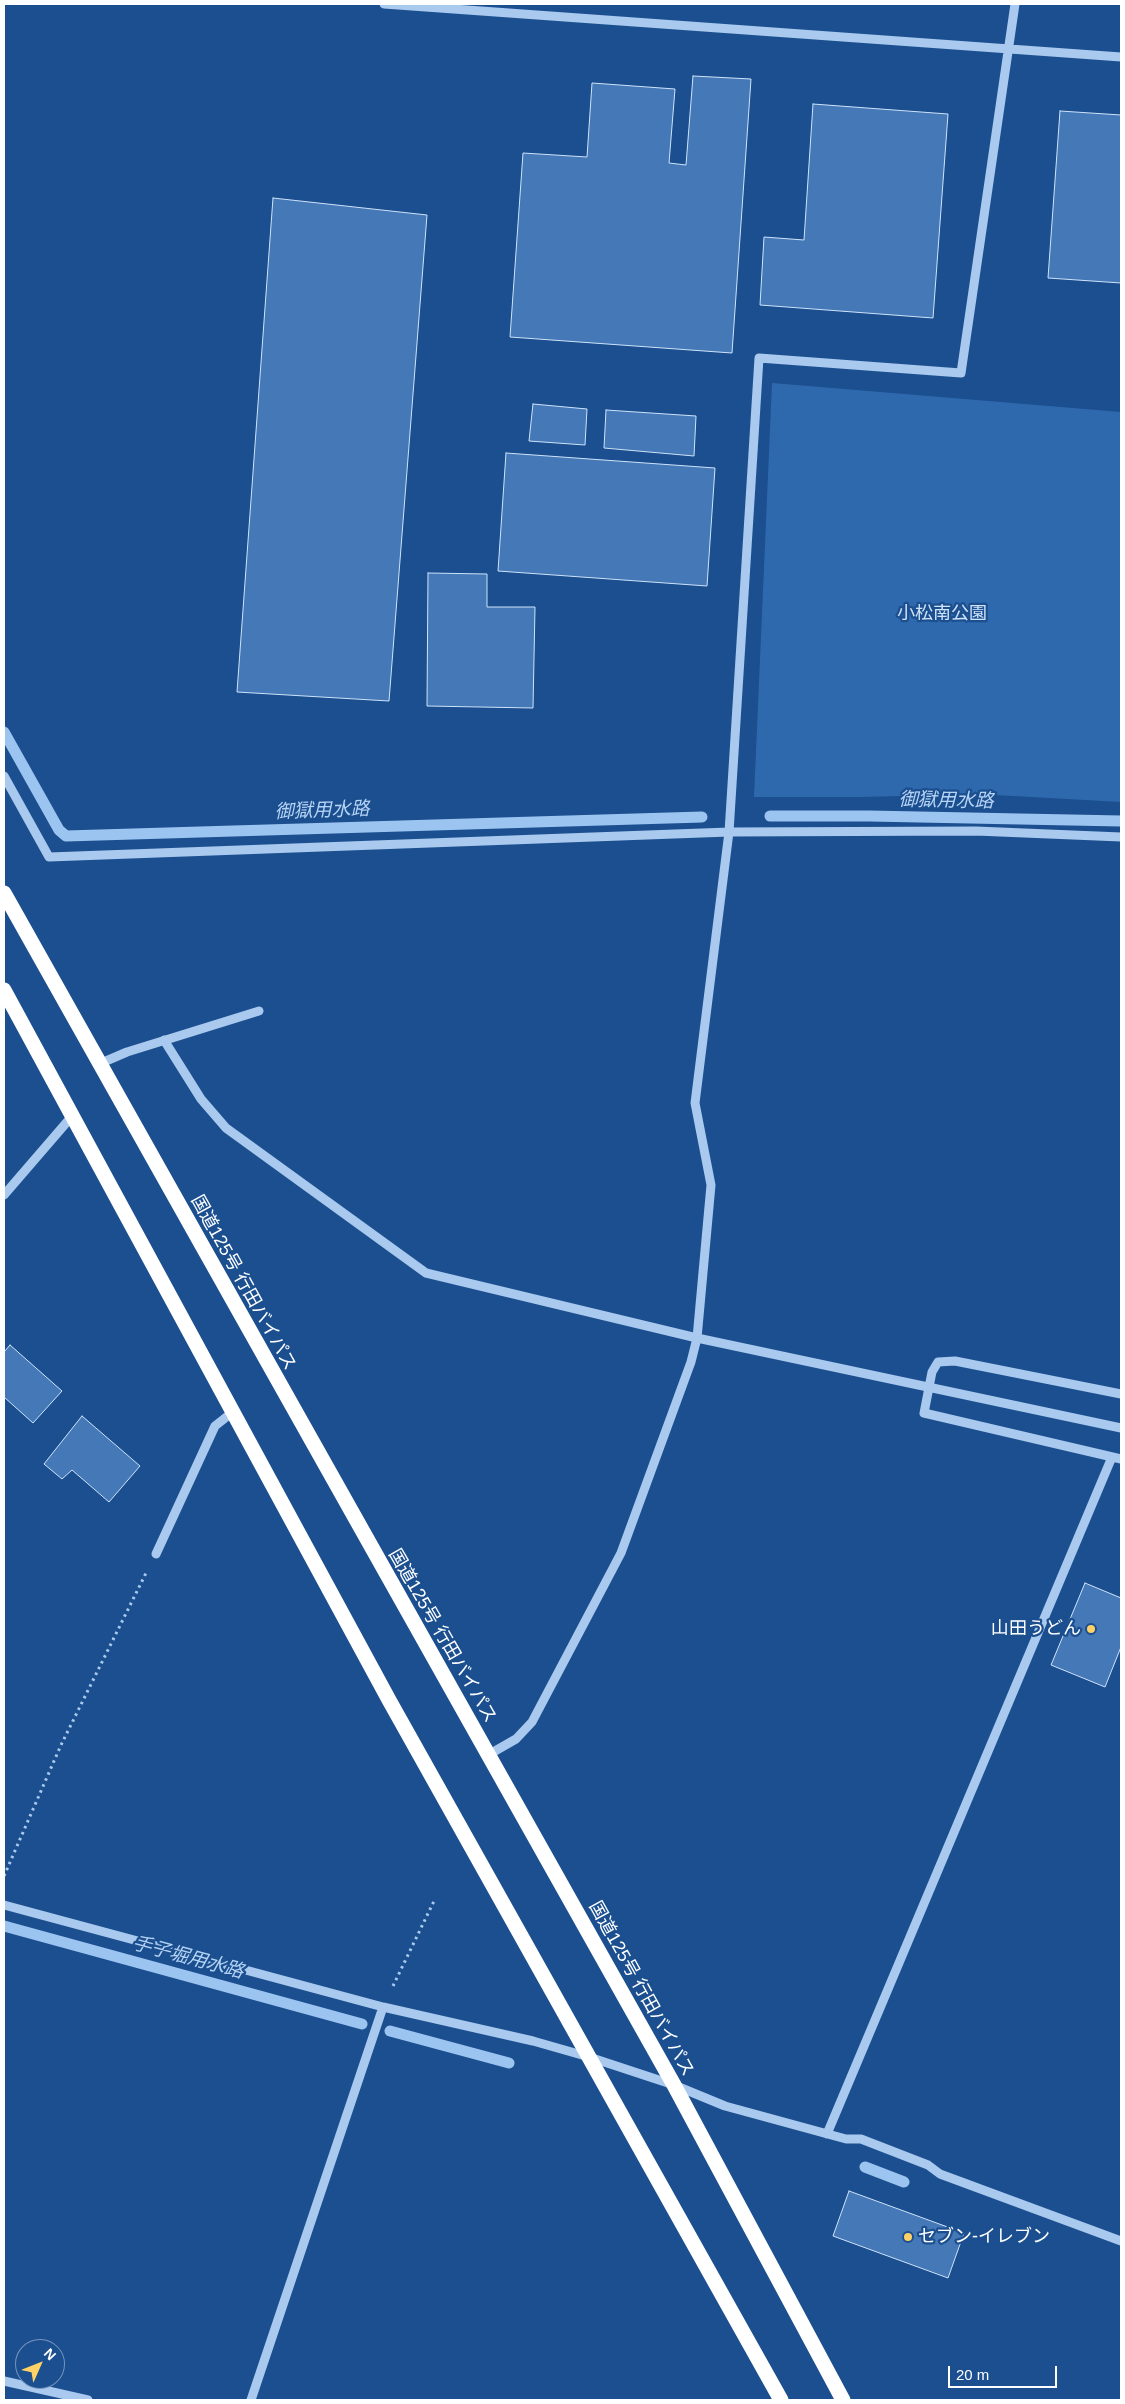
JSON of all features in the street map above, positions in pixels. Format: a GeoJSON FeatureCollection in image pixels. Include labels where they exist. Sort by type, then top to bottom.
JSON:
{"type":"FeatureCollection","features":[{"type":"Feature","properties":{"kind":"highway","name":"国道125号 行田バイパス"},"geometry":{"type":"LineString","coordinates":[[4,893],[674,2084],[843,2400]]}},
{"type":"Feature","properties":{"kind":"highway"},"geometry":{"type":"LineString","coordinates":[[4,990],[234,1411],[389,1700],[780,2400]]}},
{"type":"Feature","properties":{"kind":"street"},"geometry":{"type":"LineString","coordinates":[[384,4],[1121,57]]}},
{"type":"Feature","properties":{"kind":"street"},"geometry":{"type":"LineString","coordinates":[[488,1755],[516,1739],[532,1722],[621,1552],[691,1362],[697,1338],[711,1185],[695,1103],[729,832],[758,358],[961,373],[1015,4]]}},
{"type":"Feature","properties":{"kind":"street"},"geometry":{"type":"LineString","coordinates":[[4,776],[49,857],[729,832],[976,831],[1121,837]]}},
{"type":"Feature","properties":{"kind":"street"},"geometry":{"type":"LineString","coordinates":[[99,1064],[127,1052],[259,1011]]}},
{"type":"Feature","properties":{"kind":"street"},"geometry":{"type":"LineString","coordinates":[[164,1040],[201,1100],[226,1128],[426,1273],[697,1338],[1121,1428]]}},
{"type":"Feature","properties":{"kind":"street"},"geometry":{"type":"LineString","coordinates":[[4,1195],[73,1116]]}},
{"type":"Feature","properties":{"kind":"street"},"geometry":{"type":"LineString","coordinates":[[828,2134],[1117,1458],[924,1413],[932,1372],[938,1362],[955,1361],[1121,1394]]}},
{"type":"Feature","properties":{"kind":"street"},"geometry":{"type":"LineString","coordinates":[[156,1554],[216,1426],[234,1411]]}},
{"type":"Feature","properties":{"kind":"street"},"geometry":{"type":"LineString","coordinates":[[4,1905],[383,2007],[533,2041],[589,2056],[674,2084],[725,2106],[846,2139],[861,2139],[928,2165],[940,2174],[1121,2241]]}},
{"type":"Feature","properties":{"kind":"street"},"geometry":{"type":"LineString","coordinates":[[251,2400],[383,2007]]}},
{"type":"Feature","properties":{"kind":"street"},"geometry":{"type":"LineString","coordinates":[[4,2381],[88,2400]]}},
{"type":"Feature","properties":{"kind":"path"},"geometry":{"type":"LineString","coordinates":[[4,1876],[61,1745],[156,1554]]}},
{"type":"Feature","properties":{"kind":"path"},"geometry":{"type":"LineString","coordinates":[[383,2007],[434,1900]]}},
{"type":"Feature","properties":{"kind":"green space","name":"小松南公園"},"geometry":{"type":"Polygon","coordinates":[[[772,383],[1121,412],[1121,802],[977,794],[754,797],[772,383]]]}},
{"type":"Feature","properties":{"kind":"building"},"geometry":{"type":"Polygon","coordinates":[[[693,76],[751,79],[732,353],[510,337],[523,153],[587,157],[592,83],[675,89],[669,163],[686,165],[693,76]]]}},
{"type":"Feature","properties":{"kind":"building"},"geometry":{"type":"Polygon","coordinates":[[[813,104],[948,114],[933,318],[760,305],[764,237],[804,240],[813,104]]]}},
{"type":"Feature","properties":{"kind":"building"},"geometry":{"type":"Polygon","coordinates":[[[1060,111],[1121,115],[1121,283],[1048,278],[1060,111]]]}},
{"type":"Feature","properties":{"kind":"building"},"geometry":{"type":"Polygon","coordinates":[[[273,198],[427,215],[389,701],[237,692],[273,198]]]}},
{"type":"Feature","properties":{"kind":"building"},"geometry":{"type":"Polygon","coordinates":[[[533,404],[587,409],[585,445],[529,441],[533,404]]]}},
{"type":"Feature","properties":{"kind":"building"},"geometry":{"type":"Polygon","coordinates":[[[606,410],[696,416],[694,456],[604,448],[606,410]]]}},
{"type":"Feature","properties":{"kind":"building"},"geometry":{"type":"Polygon","coordinates":[[[506,453],[715,468],[707,586],[498,571],[506,453]]]}},
{"type":"Feature","properties":{"kind":"building"},"geometry":{"type":"Polygon","coordinates":[[[428,573],[487,574],[487,607],[535,607],[533,708],[427,706],[428,573]]]}},
{"type":"Feature","properties":{"kind":"building"},"geometry":{"type":"Polygon","coordinates":[[[10,1345],[62,1391],[33,1423],[4,1397],[4,1352],[10,1345]]]}},
{"type":"Feature","properties":{"kind":"building"},"geometry":{"type":"Polygon","coordinates":[[[82,1416],[140,1466],[109,1502],[72,1470],[62,1479],[44,1464],[82,1416]]]}},
{"type":"Feature","properties":{"kind":"building"},"geometry":{"type":"Polygon","coordinates":[[[1085,1583],[1121,1598],[1121,1647],[1105,1687],[1051,1665],[1085,1583]]]}},
{"type":"Feature","properties":{"kind":"building"},"geometry":{"type":"Polygon","coordinates":[[[849,2191],[964,2233],[948,2278],[833,2236],[849,2191]]]}},
{"type":"Feature","properties":{"kind":"waterway","name":"御獄用水路"},"geometry":{"type":"LineString","coordinates":[[4,732],[59,830],[66,836],[702,817]]}},
{"type":"Feature","properties":{"kind":"waterway","name":"御獄用水路"},"geometry":{"type":"LineString","coordinates":[[770,816],[1121,821]]}},
{"type":"Feature","properties":{"kind":"waterway","name":"手子堀用水路"},"geometry":{"type":"LineString","coordinates":[[4,1926],[362,2024]]}},
{"type":"Feature","properties":{"kind":"waterway","name":"手子堀用水路"},"geometry":{"type":"LineString","coordinates":[[390,2031],[509,2063]]}},
{"type":"Feature","properties":{"kind":"waterway","name":"手子堀用水路"},"geometry":{"type":"LineString","coordinates":[[865,2167],[904,2182]]}},
{"type":"Feature","properties":{"kind":"place","name":"山田うどん"},"geometry":{"type":"Point","coordinates":[1091,1629]}},
{"type":"Feature","properties":{"kind":"place","name":"セブン-イレブン"},"geometry":{"type":"Point","coordinates":[908,2237]}}]}
